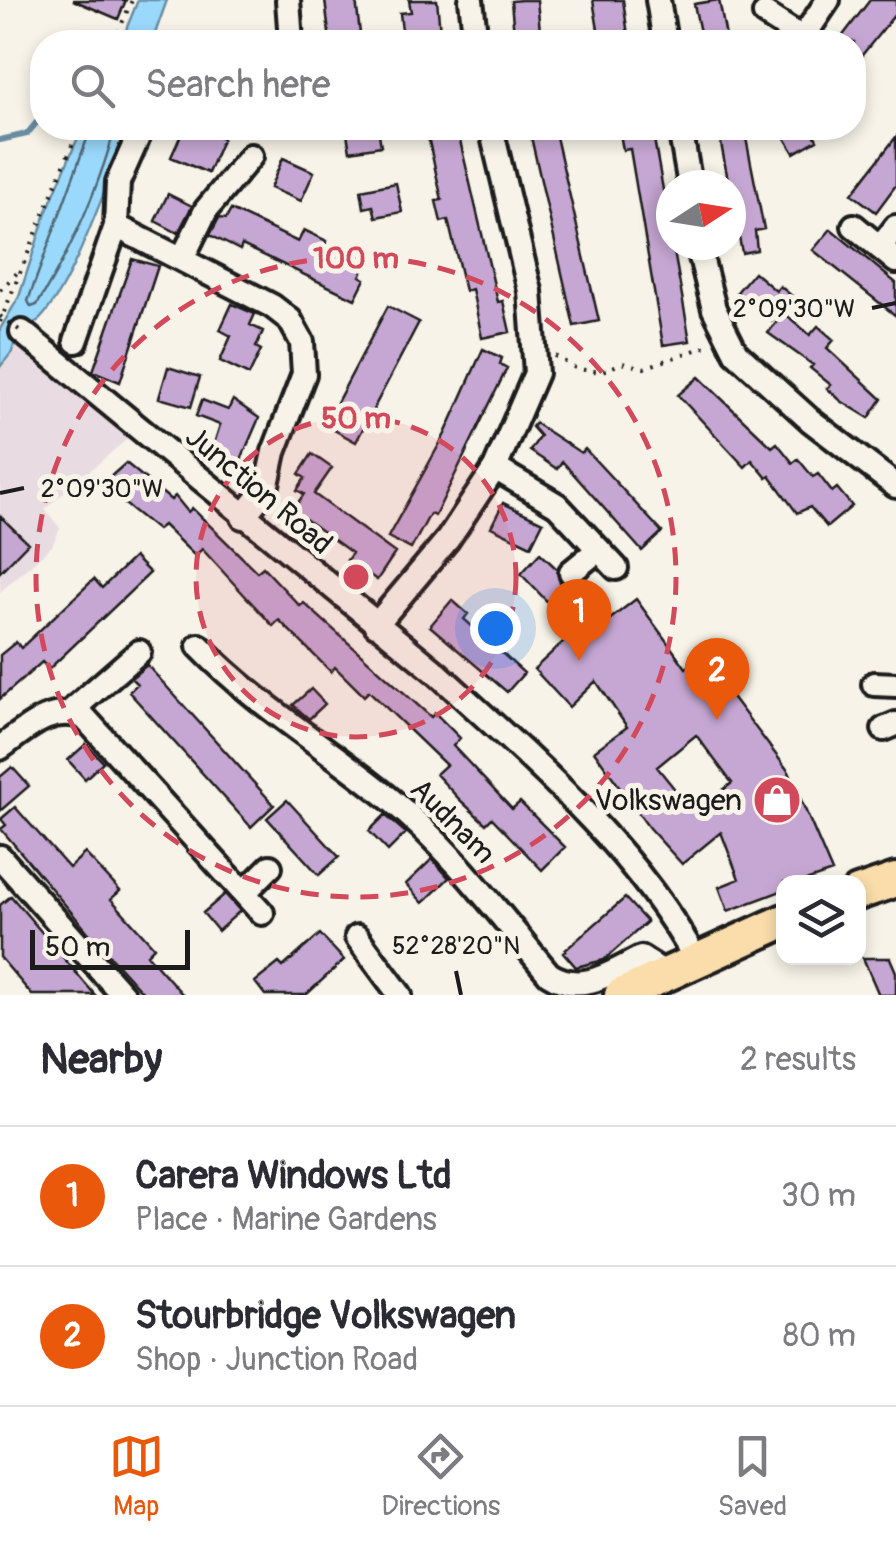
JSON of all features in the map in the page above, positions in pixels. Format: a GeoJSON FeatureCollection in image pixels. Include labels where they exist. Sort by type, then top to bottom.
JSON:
{"type":"FeatureCollection","features":[{"type":"Feature","properties":{"kind":"highway"},"geometry":{"type":"LineString","coordinates":[[866,890],[896,880]]}},
{"type":"Feature","properties":{"kind":"highway"},"geometry":{"type":"LineString","coordinates":[[621,995],[663,972],[776,925]]}},
{"type":"Feature","properties":{"kind":"street"},"geometry":{"type":"LineString","coordinates":[[288,0],[290,30]]}},
{"type":"Feature","properties":{"kind":"street"},"geometry":{"type":"LineString","coordinates":[[471,0],[475,30]]}},
{"type":"Feature","properties":{"kind":"street"},"geometry":{"type":"LineString","coordinates":[[658,0],[663,30]]}},
{"type":"Feature","properties":{"kind":"street"},"geometry":{"type":"LineString","coordinates":[[808,30],[828,0]]}},
{"type":"Feature","properties":{"kind":"street"},"geometry":{"type":"LineString","coordinates":[[765,14],[787,30]]}},
{"type":"Feature","properties":{"kind":"street"},"geometry":{"type":"LineString","coordinates":[[76,341],[116,226],[116,196],[137,140]]}},
{"type":"Feature","properties":{"kind":"street"},"geometry":{"type":"LineString","coordinates":[[376,625],[448,539],[495,468],[536,372],[536,338],[494,140]]}},
{"type":"Feature","properties":{"kind":"street"},"geometry":{"type":"LineString","coordinates":[[682,140],[687,170]]}},
{"type":"Feature","properties":{"kind":"street"},"geometry":{"type":"LineString","coordinates":[[182,257],[206,210],[251,156]]}},
{"type":"Feature","properties":{"kind":"street"},"geometry":{"type":"LineString","coordinates":[[116,226],[272,306],[290,320],[302,342],[304,374],[274,452],[266,489],[242,517]]}},
{"type":"Feature","properties":{"kind":"street"},"geometry":{"type":"LineString","coordinates":[[854,226],[888,255],[896,227]]}},
{"type":"Feature","properties":{"kind":"street"},"geometry":{"type":"LineString","coordinates":[[702,260],[714,309],[736,354],[810,420],[896,486]]}},
{"type":"Feature","properties":{"kind":"street","name":"Junction Road"},"geometry":{"type":"LineString","coordinates":[[22,332],[242,517],[438,674],[574,804],[670,910],[696,960]]}},
{"type":"Feature","properties":{"kind":"street"},"geometry":{"type":"LineString","coordinates":[[495,468],[557,505],[616,568]]}},
{"type":"Feature","properties":{"kind":"street"},"geometry":{"type":"LineString","coordinates":[[571,572],[598,550]]}},
{"type":"Feature","properties":{"kind":"street","name":"Audnam"},"geometry":{"type":"LineString","coordinates":[[199,646],[441,845],[549,974],[563,984],[579,986],[640,958],[663,972]]}},
{"type":"Feature","properties":{"kind":"street"},"geometry":{"type":"LineString","coordinates":[[70,712],[139,652]]}},
{"type":"Feature","properties":{"kind":"street"},"geometry":{"type":"LineString","coordinates":[[889,686],[896,700]]}},
{"type":"Feature","properties":{"kind":"street"},"geometry":{"type":"LineString","coordinates":[[0,748],[49,714],[70,712],[84,717],[262,914]]}},
{"type":"Feature","properties":{"kind":"street"},"geometry":{"type":"LineString","coordinates":[[0,857],[122,995]]}},
{"type":"Feature","properties":{"kind":"street"},"geometry":{"type":"LineString","coordinates":[[244,893],[270,867]]}},
{"type":"Feature","properties":{"kind":"street"},"geometry":{"type":"LineString","coordinates":[[357,937],[400,995]]}},
{"type":"Feature","properties":{"kind":"path"},"geometry":{"type":"LineString","coordinates":[[119,30],[132,0]]}},
{"type":"Feature","properties":{"kind":"path"},"geometry":{"type":"LineString","coordinates":[[22,332],[0,319],[73,140]]}},
{"type":"Feature","properties":{"kind":"path"},"geometry":{"type":"LineString","coordinates":[[0,290],[21,268]]}},
{"type":"Feature","properties":{"kind":"path"},"geometry":{"type":"LineString","coordinates":[[536,338],[566,365],[601,372],[622,364],[644,368],[729,339]]}},
{"type":"Feature","properties":{"kind":"shaded area"},"geometry":{"type":"Polygon","coordinates":[[[16,336],[133,434],[45,509],[60,528],[52,546],[0,592],[0,367],[12,352],[16,336]]]}},
{"type":"Feature","properties":{"kind":"water"},"geometry":{"type":"Polygon","coordinates":[[[138,0],[167,0],[156,30],[126,30],[138,0]]]}},
{"type":"Feature","properties":{"kind":"water"},"geometry":{"type":"Polygon","coordinates":[[[77,140],[122,140],[101,200],[64,283],[39,320],[18,330],[12,352],[0,367],[0,329],[19,297],[46,213],[77,140]]]}},
{"type":"Feature","properties":{"kind":"building"},"geometry":{"type":"Polygon","coordinates":[[[73,0],[126,0],[118,19],[73,0]]]}},
{"type":"Feature","properties":{"kind":"building"},"geometry":{"type":"Polygon","coordinates":[[[325,0],[356,0],[360,30],[329,30],[325,0]]]}},
{"type":"Feature","properties":{"kind":"building"},"geometry":{"type":"Polygon","coordinates":[[[409,0],[437,0],[440,30],[402,30],[400,13],[411,12],[409,0]]]}},
{"type":"Feature","properties":{"kind":"building"},"geometry":{"type":"Polygon","coordinates":[[[537,0],[540,30],[514,30],[511,1],[537,0]]]}},
{"type":"Feature","properties":{"kind":"building"},"geometry":{"type":"Polygon","coordinates":[[[593,0],[623,0],[627,30],[598,30],[593,0]]]}},
{"type":"Feature","properties":{"kind":"building"},"geometry":{"type":"Polygon","coordinates":[[[719,0],[725,30],[699,30],[694,4],[719,0]]]}},
{"type":"Feature","properties":{"kind":"building"},"geometry":{"type":"Polygon","coordinates":[[[870,0],[896,0],[896,13],[866,50],[866,30],[847,30],[870,0]]]}},
{"type":"Feature","properties":{"kind":"building"},"geometry":{"type":"Polygon","coordinates":[[[896,137],[896,185],[876,212],[852,194],[896,137]]]}},
{"type":"Feature","properties":{"kind":"building"},"geometry":{"type":"Polygon","coordinates":[[[179,140],[222,140],[208,173],[171,157],[179,140]]]}},
{"type":"Feature","properties":{"kind":"building"},"geometry":{"type":"Polygon","coordinates":[[[348,140],[380,140],[381,146],[350,151],[348,140]]]}},
{"type":"Feature","properties":{"kind":"building"},"geometry":{"type":"Polygon","coordinates":[[[429,140],[460,140],[498,302],[503,301],[510,332],[482,338],[472,289],[465,291],[448,220],[441,222],[436,201],[442,200],[429,140]]]}},
{"type":"Feature","properties":{"kind":"building"},"geometry":{"type":"Polygon","coordinates":[[[532,140],[557,140],[599,321],[574,326],[532,140]]]}},
{"type":"Feature","properties":{"kind":"building"},"geometry":{"type":"Polygon","coordinates":[[[621,140],[654,140],[659,170],[656,170],[656,260],[676,260],[690,341],[663,345],[630,149],[623,150],[621,140]]]}},
{"type":"Feature","properties":{"kind":"building"},"geometry":{"type":"Polygon","coordinates":[[[720,140],[746,140],[764,229],[755,231],[757,250],[746,252],[746,170],[726,170],[720,140]]]}},
{"type":"Feature","properties":{"kind":"building"},"geometry":{"type":"Polygon","coordinates":[[[786,140],[817,140],[794,153],[786,140]]]}},
{"type":"Feature","properties":{"kind":"building"},"geometry":{"type":"Polygon","coordinates":[[[283,158],[314,172],[301,201],[270,188],[283,158]]]}},
{"type":"Feature","properties":{"kind":"building"},"geometry":{"type":"Polygon","coordinates":[[[396,183],[402,212],[376,217],[373,206],[364,208],[361,190],[396,183]]]}},
{"type":"Feature","properties":{"kind":"building"},"geometry":{"type":"Polygon","coordinates":[[[168,194],[192,206],[178,233],[155,221],[168,194]]]}},
{"type":"Feature","properties":{"kind":"building"},"geometry":{"type":"Polygon","coordinates":[[[231,210],[298,242],[304,230],[327,241],[323,250],[363,270],[360,276],[365,279],[355,299],[242,245],[240,250],[210,235],[219,218],[226,219],[231,210]]]}},
{"type":"Feature","properties":{"kind":"building"},"geometry":{"type":"Polygon","coordinates":[[[831,229],[896,283],[896,316],[813,250],[831,229]]]}},
{"type":"Feature","properties":{"kind":"building"},"geometry":{"type":"Polygon","coordinates":[[[132,259],[158,266],[120,382],[93,371],[132,259]]]}},
{"type":"Feature","properties":{"kind":"building"},"geometry":{"type":"Polygon","coordinates":[[[754,272],[776,291],[780,286],[793,297],[772,321],[737,292],[754,272]]]}},
{"type":"Feature","properties":{"kind":"building"},"geometry":{"type":"Polygon","coordinates":[[[232,304],[255,314],[250,325],[263,331],[256,347],[261,350],[249,375],[220,361],[231,336],[220,330],[232,304]]]}},
{"type":"Feature","properties":{"kind":"building"},"geometry":{"type":"Polygon","coordinates":[[[388,306],[419,322],[356,442],[325,425],[388,306]]]}},
{"type":"Feature","properties":{"kind":"building"},"geometry":{"type":"Polygon","coordinates":[[[784,313],[810,335],[818,326],[834,340],[827,348],[882,399],[869,418],[841,401],[827,388],[831,385],[810,368],[813,365],[768,333],[784,313]]]}},
{"type":"Feature","properties":{"kind":"building"},"geometry":{"type":"Polygon","coordinates":[[[483,349],[502,358],[500,364],[507,368],[435,516],[430,514],[411,549],[388,537],[445,434],[483,349]]]}},
{"type":"Feature","properties":{"kind":"building"},"geometry":{"type":"Polygon","coordinates":[[[168,367],[200,377],[191,407],[159,398],[168,367]]]}},
{"type":"Feature","properties":{"kind":"building"},"geometry":{"type":"Polygon","coordinates":[[[699,377],[772,447],[777,443],[793,463],[798,459],[813,477],[818,474],[832,492],[837,488],[852,506],[827,527],[810,507],[797,513],[770,476],[767,478],[752,460],[745,467],[678,395],[699,377]]]}},
{"type":"Feature","properties":{"kind":"building"},"geometry":{"type":"Polygon","coordinates":[[[202,400],[228,410],[233,400],[259,418],[237,469],[210,456],[220,425],[196,416],[202,400]]]}},
{"type":"Feature","properties":{"kind":"building"},"geometry":{"type":"Polygon","coordinates":[[[535,423],[581,453],[585,449],[662,532],[642,551],[562,461],[557,469],[530,451],[540,436],[532,427],[535,423]]]}},
{"type":"Feature","properties":{"kind":"building"},"geometry":{"type":"Polygon","coordinates":[[[312,454],[332,468],[314,494],[395,553],[377,580],[347,560],[352,553],[293,510],[304,494],[297,490],[305,478],[299,474],[312,454]]]}},
{"type":"Feature","properties":{"kind":"building"},"geometry":{"type":"Polygon","coordinates":[[[126,463],[171,500],[175,496],[188,512],[192,508],[257,572],[263,567],[300,606],[304,603],[431,717],[435,713],[460,738],[453,746],[512,809],[520,802],[565,847],[542,870],[492,818],[486,824],[460,800],[436,774],[446,765],[369,691],[364,696],[335,667],[331,672],[279,620],[273,626],[202,549],[195,556],[163,525],[157,530],[115,496],[111,499],[100,486],[126,463]]]}},
{"type":"Feature","properties":{"kind":"building"},"geometry":{"type":"Polygon","coordinates":[[[503,503],[543,522],[531,546],[491,527],[503,503]]]}},
{"type":"Feature","properties":{"kind":"building"},"geometry":{"type":"Polygon","coordinates":[[[0,516],[28,543],[0,572],[0,516]]]}},
{"type":"Feature","properties":{"kind":"building"},"geometry":{"type":"Polygon","coordinates":[[[540,553],[557,569],[560,582],[605,623],[636,599],[686,668],[702,657],[789,772],[832,872],[776,875],[776,893],[728,911],[719,887],[739,879],[721,832],[682,864],[649,828],[594,751],[627,727],[596,681],[569,707],[534,669],[575,631],[521,574],[540,553]],[[696,735],[657,767],[694,813],[732,783],[696,735]]]}},
{"type":"Feature","properties":{"kind":"building"},"geometry":{"type":"Polygon","coordinates":[[[134,557],[150,573],[49,669],[42,662],[0,699],[0,655],[16,642],[21,648],[94,579],[102,588],[134,557]]]}},
{"type":"Feature","properties":{"kind":"building"},"geometry":{"type":"Polygon","coordinates":[[[452,600],[468,614],[464,619],[524,673],[507,692],[430,626],[452,600]]]}},
{"type":"Feature","properties":{"kind":"building"},"geometry":{"type":"Polygon","coordinates":[[[147,665],[274,805],[251,827],[129,692],[137,684],[131,678],[147,665]]]}},
{"type":"Feature","properties":{"kind":"building"},"geometry":{"type":"Polygon","coordinates":[[[311,689],[325,704],[309,719],[293,705],[311,689]]]}},
{"type":"Feature","properties":{"kind":"building"},"geometry":{"type":"Polygon","coordinates":[[[86,744],[103,762],[85,779],[68,760],[86,744]]]}},
{"type":"Feature","properties":{"kind":"building"},"geometry":{"type":"Polygon","coordinates":[[[12,767],[29,786],[0,811],[0,777],[12,767]]]}},
{"type":"Feature","properties":{"kind":"building"},"geometry":{"type":"Polygon","coordinates":[[[287,800],[339,857],[319,875],[267,818],[287,800]]]}},
{"type":"Feature","properties":{"kind":"building"},"geometry":{"type":"Polygon","coordinates":[[[15,807],[69,868],[85,853],[120,891],[111,899],[154,947],[147,954],[183,995],[145,995],[88,932],[1,829],[6,825],[1,819],[15,807]]]}},
{"type":"Feature","properties":{"kind":"building"},"geometry":{"type":"Polygon","coordinates":[[[385,815],[406,833],[388,851],[369,831],[385,815]]]}},
{"type":"Feature","properties":{"kind":"building"},"geometry":{"type":"Polygon","coordinates":[[[432,859],[449,878],[423,903],[406,884],[432,859]]]}},
{"type":"Feature","properties":{"kind":"building"},"geometry":{"type":"Polygon","coordinates":[[[225,894],[240,911],[218,931],[203,913],[225,894]]]}},
{"type":"Feature","properties":{"kind":"building"},"geometry":{"type":"Polygon","coordinates":[[[11,896],[95,995],[32,995],[0,957],[0,905],[11,896]]]}},
{"type":"Feature","properties":{"kind":"building"},"geometry":{"type":"Polygon","coordinates":[[[625,898],[647,922],[604,960],[576,967],[563,952],[625,898]]]}},
{"type":"Feature","properties":{"kind":"building"},"geometry":{"type":"Polygon","coordinates":[[[320,934],[344,960],[306,995],[265,995],[255,982],[279,963],[283,967],[320,934]]]}},
{"type":"Feature","properties":{"kind":"building"},"geometry":{"type":"Polygon","coordinates":[[[866,958],[890,958],[896,972],[896,995],[879,995],[866,958]]]}},
{"type":"Feature","properties":{"kind":"waterway"},"geometry":{"type":"LineString","coordinates":[[0,140],[30,130]]}},
{"type":"Feature","properties":{"kind":"place","name":"Carera Windows Ltd"},"geometry":{"type":"Point","coordinates":[579,661]}},
{"type":"Feature","properties":{"kind":"place","name":"Stourbridge Volkswagen"},"geometry":{"type":"Point","coordinates":[717,720]}},
{"type":"Feature","properties":{"kind":"place","name":"Volkswagen"},"geometry":{"type":"Point","coordinates":[777,800]}}]}
